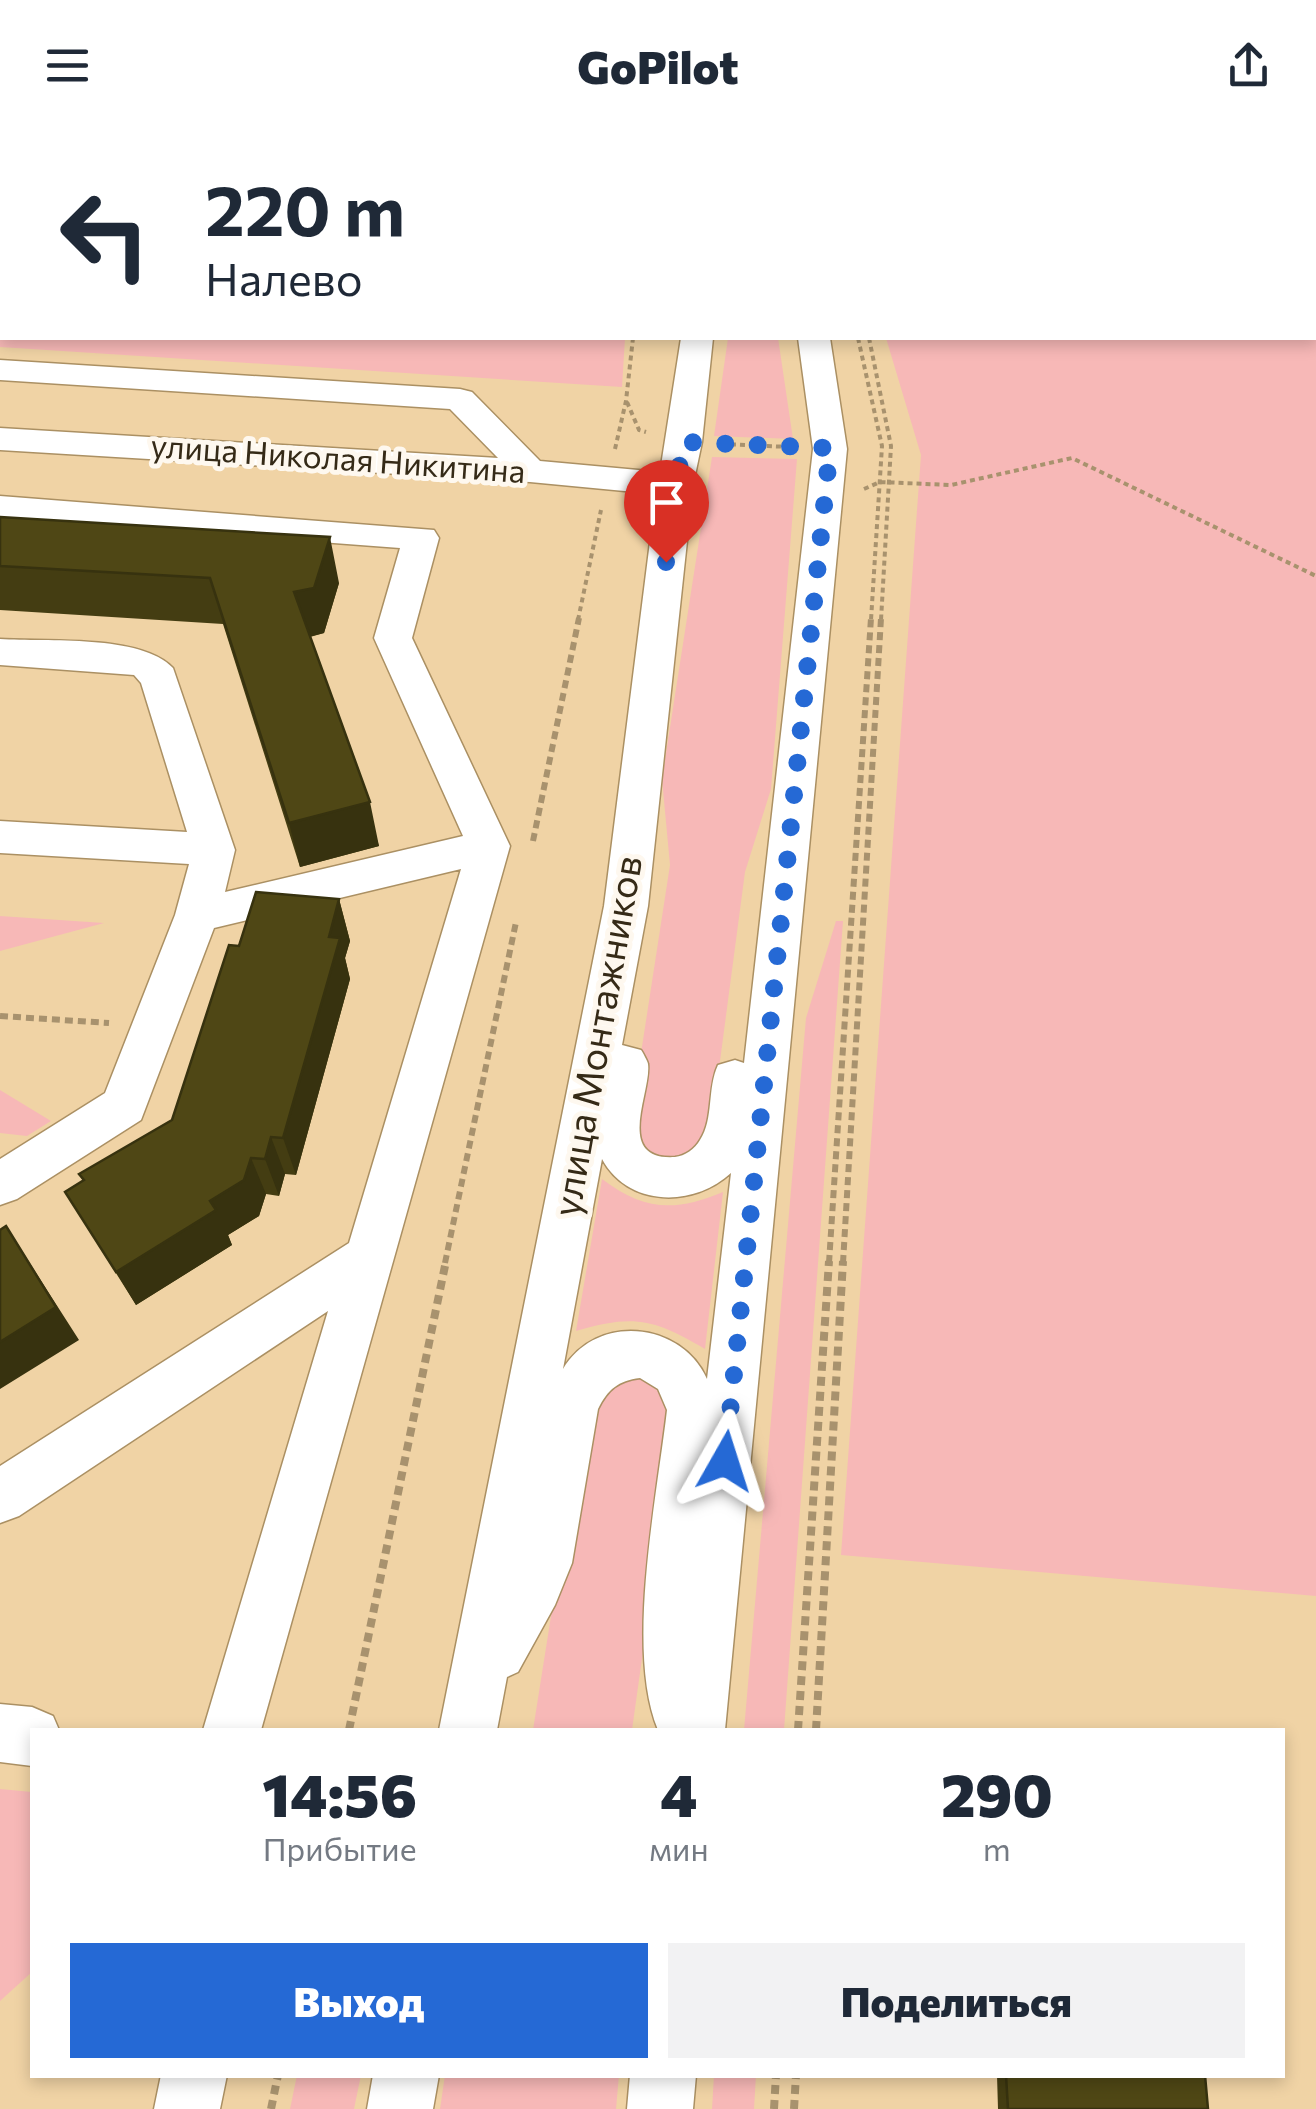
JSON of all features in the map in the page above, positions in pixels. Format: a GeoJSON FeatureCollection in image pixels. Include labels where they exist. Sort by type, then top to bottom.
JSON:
{"type":"FeatureCollection","features":[{"type":"Feature","properties":{"kind":"street","name":"улица Монтажников"},"geometry":{"type":"LineString","coordinates":[[471,1713],[626,906],[696,340]]}},
{"type":"Feature","properties":{"kind":"street"},"geometry":{"type":"LineString","coordinates":[[696,1728],[830,448],[814,340]]}},
{"type":"Feature","properties":{"kind":"street"},"geometry":{"type":"LineString","coordinates":[[0,370],[460,400],[530,471]]}},
{"type":"Feature","properties":{"kind":"street","name":"улица Николая Никитина"},"geometry":{"type":"LineString","coordinates":[[0,439],[608,478],[680,464]]}},
{"type":"Feature","properties":{"kind":"street"},"geometry":{"type":"LineString","coordinates":[[0,507],[421,538],[393,638],[510,844],[366,1259],[233,1728]]}},
{"type":"Feature","properties":{"kind":"street"},"geometry":{"type":"LineString","coordinates":[[0,652],[132,660],[148,666],[159,678],[214,850],[197,915],[124,1106],[1,1183]]}},
{"type":"Feature","properties":{"kind":"street"},"geometry":{"type":"LineString","coordinates":[[0,837],[214,850]]}},
{"type":"Feature","properties":{"kind":"street"},"geometry":{"type":"LineString","coordinates":[[197,915],[510,844]]}},
{"type":"Feature","properties":{"kind":"street"},"geometry":{"type":"LineString","coordinates":[[626,906],[636,982],[615,1131],[621,1150],[634,1167],[650,1176],[672,1178],[693,1175],[713,1160],[726,1142],[753,960],[786,884]]}},
{"type":"Feature","properties":{"kind":"street"},"geometry":{"type":"LineString","coordinates":[[0,1497],[366,1259]]}},
{"type":"Feature","properties":{"kind":"street"},"geometry":{"type":"LineString","coordinates":[[471,1713],[544,1564],[570,1410],[583,1378],[607,1360],[626,1353],[648,1354],[667,1362],[684,1379],[694,1410],[670,1645],[684,1728]]}},
{"type":"Feature","properties":{"kind":"street"},"geometry":{"type":"LineString","coordinates":[[0,1733],[30,1737]]}},
{"type":"Feature","properties":{"kind":"street"},"geometry":{"type":"LineString","coordinates":[[187,2109],[193,2078]]}},
{"type":"Feature","properties":{"kind":"street"},"geometry":{"type":"LineString","coordinates":[[400,2109],[405,2078]]}},
{"type":"Feature","properties":{"kind":"street"},"geometry":{"type":"LineString","coordinates":[[660,2109],[663,2078]]}},
{"type":"Feature","properties":{"kind":"path"},"geometry":{"type":"LineString","coordinates":[[510,844],[608,478],[626,401],[633,340]]}},
{"type":"Feature","properties":{"kind":"path"},"geometry":{"type":"LineString","coordinates":[[816,1728],[884,482],[882,446],[858,340]]}},
{"type":"Feature","properties":{"kind":"path"},"geometry":{"type":"LineString","coordinates":[[798,1728],[884,482],[891,446],[869,340]]}},
{"type":"Feature","properties":{"kind":"path"},"geometry":{"type":"LineString","coordinates":[[626,401],[639,430],[680,464],[882,446]]}},
{"type":"Feature","properties":{"kind":"path"},"geometry":{"type":"LineString","coordinates":[[854,502],[865,488],[884,482],[952,484],[1072,458],[1316,576]]}},
{"type":"Feature","properties":{"kind":"path"},"geometry":{"type":"LineString","coordinates":[[349,1728],[516,919]]}},
{"type":"Feature","properties":{"kind":"path"},"geometry":{"type":"LineString","coordinates":[[0,1016],[154,1026]]}},
{"type":"Feature","properties":{"kind":"path"},"geometry":{"type":"LineString","coordinates":[[271,2109],[277,2078]]}},
{"type":"Feature","properties":{"kind":"path"},"geometry":{"type":"LineString","coordinates":[[774,2109],[776,2078]]}},
{"type":"Feature","properties":{"kind":"path"},"geometry":{"type":"LineString","coordinates":[[794,2109],[796,2078]]}},
{"type":"Feature","properties":{"kind":"shaded area"},"geometry":{"type":"Polygon","coordinates":[[[0,340],[625,340],[622,387],[0,347],[0,340]]]}},
{"type":"Feature","properties":{"kind":"shaded area"},"geometry":{"type":"Polygon","coordinates":[[[728,340],[778,340],[793,439],[714,436],[728,340]]]}},
{"type":"Feature","properties":{"kind":"shaded area"},"geometry":{"type":"Polygon","coordinates":[[[887,340],[1316,340],[1316,1596],[841,1555],[921,455],[887,340]]]}},
{"type":"Feature","properties":{"kind":"shaded area"},"geometry":{"type":"Polygon","coordinates":[[[712,457],[797,459],[771,789],[745,872],[711,1129],[688,1160],[648,1156],[631,1118],[670,865],[662,779],[712,457]]]}},
{"type":"Feature","properties":{"kind":"shaded area"},"geometry":{"type":"Polygon","coordinates":[[[0,916],[104,923],[0,951],[0,916]]]}},
{"type":"Feature","properties":{"kind":"shaded area"},"geometry":{"type":"Polygon","coordinates":[[[836,921],[843,921],[784,1728],[744,1728],[806,1018],[836,921]]]}},
{"type":"Feature","properties":{"kind":"shaded area"},"geometry":{"type":"Polygon","coordinates":[[[0,1090],[51,1121],[27,1136],[0,1133],[0,1090]]]}},
{"type":"Feature","properties":{"kind":"shaded area"},"geometry":{"type":"Polygon","coordinates":[[[602,1179],[632,1197],[660,1205],[690,1203],[723,1192],[705,1349],[643,1322],[613,1322],[576,1331],[602,1179]]]}},
{"type":"Feature","properties":{"kind":"shaded area"},"geometry":{"type":"Polygon","coordinates":[[[648,1373],[677,1408],[632,1728],[533,1728],[585,1401],[601,1382],[648,1373]]]}},
{"type":"Feature","properties":{"kind":"shaded area"},"geometry":{"type":"Polygon","coordinates":[[[0,1789],[30,1792],[30,1974],[0,2001],[0,1789]]]}},
{"type":"Feature","properties":{"kind":"shaded area"},"geometry":{"type":"Polygon","coordinates":[[[296,2078],[360,2078],[354,2109],[290,2109],[296,2078]]]}},
{"type":"Feature","properties":{"kind":"shaded area"},"geometry":{"type":"Polygon","coordinates":[[[445,2078],[619,2078],[616,2109],[440,2109],[445,2078]]]}},
{"type":"Feature","properties":{"kind":"shaded area"},"geometry":{"type":"Polygon","coordinates":[[[714,2078],[756,2078],[754,2109],[712,2109],[714,2078]]]}},
{"type":"Feature","properties":{"kind":"building"},"geometry":{"type":"Polygon","coordinates":[[[0,517],[330,537],[314,588],[294,592],[370,802],[289,823],[210,578],[0,566],[0,517]]]}},
{"type":"Feature","properties":{"kind":"building"},"geometry":{"type":"Polygon","coordinates":[[[256,892],[339,899],[329,937],[340,938],[283,1138],[271,1137],[265,1159],[251,1158],[244,1180],[210,1201],[216,1210],[116,1272],[65,1192],[84,1180],[79,1174],[172,1120],[229,945],[239,946],[256,892]]]}},
{"type":"Feature","properties":{"kind":"building"},"geometry":{"type":"Polygon","coordinates":[[[6,1226],[56,1307],[0,1342],[0,1230],[6,1226]]]}},
{"type":"Feature","properties":{"kind":"building"},"geometry":{"type":"Polygon","coordinates":[[[1006,2078],[1205,2078],[1208,2109],[1008,2109],[1006,2078]]]}},
{"type":"Feature","properties":{"kind":"route"},"geometry":{"type":"LineString","coordinates":[[666,562],[675,485],[685,442],[830,448],[725,1461]]}}]}
